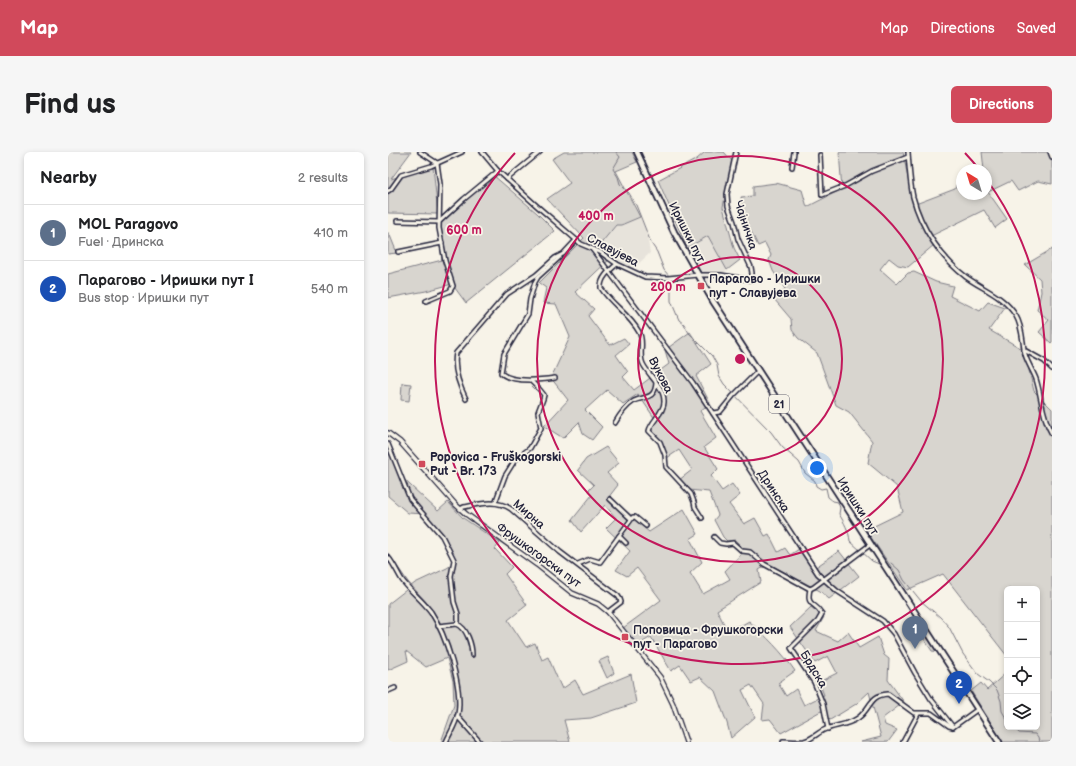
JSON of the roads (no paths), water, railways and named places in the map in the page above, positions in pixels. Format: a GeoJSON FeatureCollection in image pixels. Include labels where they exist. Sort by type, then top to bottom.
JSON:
{"type":"FeatureCollection","features":[{"type":"Feature","properties":{"kind":"main road","name":"Иришки пут"},"geometry":{"type":"LineString","coordinates":[[637,152],[674,232],[698,275],[758,371],[998,742]]}},
{"type":"Feature","properties":{"kind":"street"},"geometry":{"type":"LineString","coordinates":[[420,152],[438,163]]}},
{"type":"Feature","properties":{"kind":"street"},"geometry":{"type":"LineString","coordinates":[[388,191],[401,175],[438,163],[462,152]]}},
{"type":"Feature","properties":{"kind":"street","name":"Славујева"},"geometry":{"type":"LineString","coordinates":[[482,152],[498,171],[576,240],[586,247],[600,252],[617,264],[645,277],[674,278],[698,275],[732,276],[751,280]]}},
{"type":"Feature","properties":{"kind":"street"},"geometry":{"type":"LineString","coordinates":[[507,179],[540,152]]}},
{"type":"Feature","properties":{"kind":"street","name":"Чајничка"},"geometry":{"type":"LineString","coordinates":[[736,152],[727,194],[728,206],[733,217],[740,245],[751,267],[751,280]]}},
{"type":"Feature","properties":{"kind":"street"},"geometry":{"type":"LineString","coordinates":[[792,167],[794,152]]}},
{"type":"Feature","properties":{"kind":"street"},"geometry":{"type":"LineString","coordinates":[[908,152],[913,197],[924,227],[931,238],[945,257],[966,277],[998,296],[1009,306],[1016,316],[1021,326],[1026,359],[1032,370],[1037,385],[1043,414],[1052,434]]}},
{"type":"Feature","properties":{"kind":"street"},"geometry":{"type":"LineString","coordinates":[[1050,152],[1052,157]]}},
{"type":"Feature","properties":{"kind":"street"},"geometry":{"type":"LineString","coordinates":[[820,155],[822,195],[845,186],[872,171],[908,157]]}},
{"type":"Feature","properties":{"kind":"street"},"geometry":{"type":"LineString","coordinates":[[426,301],[450,291],[453,286],[445,261],[439,222],[440,184],[438,163]]}},
{"type":"Feature","properties":{"kind":"street"},"geometry":{"type":"LineString","coordinates":[[397,221],[439,222],[498,171]]}},
{"type":"Feature","properties":{"kind":"street"},"geometry":{"type":"LineString","coordinates":[[555,378],[531,381],[502,375],[502,361],[504,354],[528,314],[530,299],[538,277],[576,240]]}},
{"type":"Feature","properties":{"kind":"street"},"geometry":{"type":"LineString","coordinates":[[398,252],[442,243]]}},
{"type":"Feature","properties":{"kind":"street","name":"Дринска"},"geometry":{"type":"LineString","coordinates":[[592,249],[675,358],[718,420],[810,562],[824,580],[837,591],[883,621],[894,634],[931,699],[954,727]]}},
{"type":"Feature","properties":{"kind":"street"},"geometry":{"type":"LineString","coordinates":[[466,399],[457,378],[455,359],[456,353],[509,292],[536,275],[555,258],[563,254]]}},
{"type":"Feature","properties":{"kind":"street","name":"Вукова"},"geometry":{"type":"LineString","coordinates":[[617,264],[602,280],[601,288],[640,332],[643,343],[642,359],[644,365],[656,381],[664,402],[649,431],[660,442],[666,467],[691,494],[695,507],[702,518]]}},
{"type":"Feature","properties":{"kind":"street"},"geometry":{"type":"LineString","coordinates":[[1024,350],[1044,361],[1052,369]]}},
{"type":"Feature","properties":{"kind":"street"},"geometry":{"type":"LineString","coordinates":[[718,420],[720,412],[736,392],[758,371]]}},
{"type":"Feature","properties":{"kind":"street"},"geometry":{"type":"LineString","coordinates":[[495,502],[505,476],[515,460],[530,448],[541,428],[538,412],[544,399],[544,395],[531,381]]}},
{"type":"Feature","properties":{"kind":"street"},"geometry":{"type":"LineString","coordinates":[[615,423],[628,406],[635,401],[650,396],[654,391],[656,381]]}},
{"type":"Feature","properties":{"kind":"street"},"geometry":{"type":"LineString","coordinates":[[713,413],[720,412]]}},
{"type":"Feature","properties":{"kind":"street","name":"Фрушкогорски пут"},"geometry":{"type":"LineString","coordinates":[[388,433],[400,442],[460,509],[506,544],[537,564],[572,593],[598,604],[608,612],[660,677],[673,704],[686,742]]}},
{"type":"Feature","properties":{"kind":"street"},"geometry":{"type":"LineString","coordinates":[[388,444],[410,500],[442,536],[454,560],[451,576],[454,602],[458,614],[457,624]]}},
{"type":"Feature","properties":{"kind":"street"},"geometry":{"type":"LineString","coordinates":[[610,499],[631,519],[635,518],[646,526]]}},
{"type":"Feature","properties":{"kind":"street","name":"Мирна"},"geometry":{"type":"LineString","coordinates":[[460,509],[495,502],[504,504],[560,552],[578,564],[620,599],[620,604],[608,612]]}},
{"type":"Feature","properties":{"kind":"street"},"geometry":{"type":"LineString","coordinates":[[578,564],[590,559],[600,562],[631,519]]}},
{"type":"Feature","properties":{"kind":"street"},"geometry":{"type":"LineString","coordinates":[[619,536],[626,543]]}},
{"type":"Feature","properties":{"kind":"street"},"geometry":{"type":"LineString","coordinates":[[714,537],[720,543],[726,544],[733,542],[742,550],[750,552],[764,564],[810,589],[871,544]]}},
{"type":"Feature","properties":{"kind":"street"},"geometry":{"type":"LineString","coordinates":[[388,556],[403,581],[431,612],[438,626],[454,670],[458,701],[457,716],[446,742]]}},
{"type":"Feature","properties":{"kind":"street","name":"Брдска"},"geometry":{"type":"LineString","coordinates":[[810,589],[808,598],[809,601],[820,610],[822,614],[821,617],[791,648],[814,682],[823,704],[828,728]]}},
{"type":"Feature","properties":{"kind":"street"},"geometry":{"type":"LineString","coordinates":[[438,626],[457,624],[463,628],[468,639],[472,655]]}},
{"type":"Feature","properties":{"kind":"street"},"geometry":{"type":"LineString","coordinates":[[388,691],[395,688]]}},
{"type":"Feature","properties":{"kind":"street"},"geometry":{"type":"LineString","coordinates":[[782,741],[802,742],[828,728],[849,723],[859,718],[874,699],[884,694],[888,694],[907,709],[918,714],[931,713],[949,726],[954,727],[978,709]]}},
{"type":"Feature","properties":{"kind":"street"},"geometry":{"type":"LineString","coordinates":[[903,742],[918,714]]}},
{"type":"Feature","properties":{"kind":"street"},"geometry":{"type":"LineString","coordinates":[[457,716],[480,742]]}},
{"type":"Feature","properties":{"kind":"waterway"},"geometry":{"type":"LineString","coordinates":[[616,152],[620,157],[613,169],[620,184],[629,193],[636,205],[651,243],[657,252],[664,270],[670,277],[671,301],[679,320],[684,324],[689,333],[712,356],[717,365],[719,376],[724,384],[771,432],[782,447],[799,462],[805,473],[815,481],[816,486],[821,489],[826,488],[828,497],[833,501],[838,502],[840,508],[839,514],[847,530],[850,541],[872,561],[879,564]]}},
{"type":"Feature","properties":{"kind":"waterway"},"geometry":{"type":"LineString","coordinates":[[388,553],[408,582],[428,604],[432,611]]}},
{"type":"Feature","properties":{"kind":"waterway"},"geometry":{"type":"LineString","coordinates":[[891,563],[899,570],[904,580],[921,601],[940,617],[949,627],[963,654],[978,674],[997,690],[1004,715]]}},
{"type":"Feature","properties":{"kind":"waterway"},"geometry":{"type":"LineString","coordinates":[[445,637],[454,661]]}},
{"type":"Feature","properties":{"kind":"waterway"},"geometry":{"type":"LineString","coordinates":[[1016,730],[1019,733],[1035,734],[1039,742]]}},
{"type":"Feature","properties":{"kind":"place","name":"Парагово - Иришки пут - Славујева"},"geometry":{"type":"Point","coordinates":[701,286]}},
{"type":"Feature","properties":{"kind":"place","name":"Popovica - Fruškogorski Put - Br. 173"},"geometry":{"type":"Point","coordinates":[422,464]}},
{"type":"Feature","properties":{"kind":"place","name":"Поповица - Фрушкогорски пут - Парагово"},"geometry":{"type":"Point","coordinates":[625,637]}},
{"type":"Feature","properties":{"kind":"place","name":"MOL Paragovo"},"geometry":{"type":"Point","coordinates":[915,649]}},
{"type":"Feature","properties":{"kind":"place","name":"Парагово - Иришки пут I"},"geometry":{"type":"Point","coordinates":[959,704]}}]}
